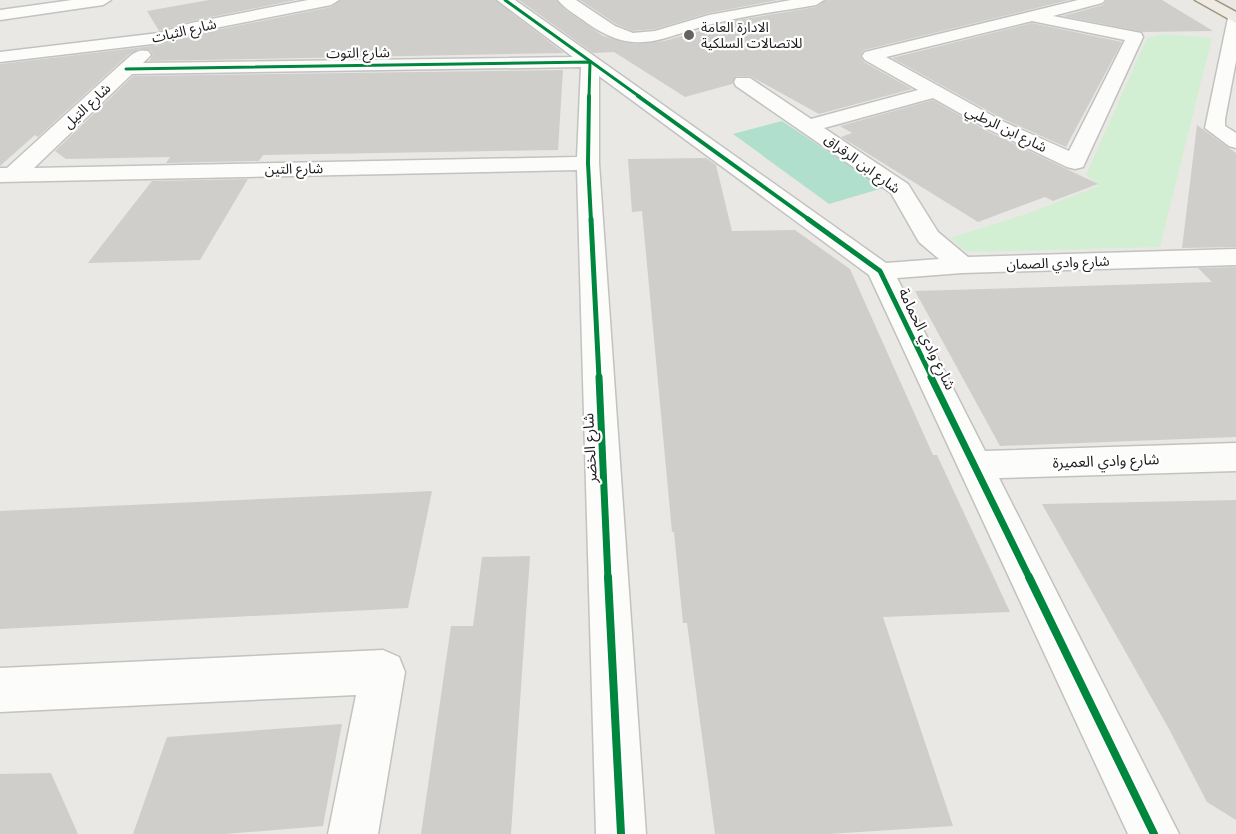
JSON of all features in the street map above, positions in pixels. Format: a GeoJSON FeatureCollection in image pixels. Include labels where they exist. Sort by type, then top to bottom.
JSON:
{"type":"FeatureCollection","features":[{"type":"Feature","properties":{"kind":"main road"},"geometry":{"type":"LineString","coordinates":[[1203,0],[1236,18]]}},
{"type":"Feature","properties":{"kind":"main road"},"geometry":{"type":"LineString","coordinates":[[1229,0],[1236,4]]}},
{"type":"Feature","properties":{"kind":"street"},"geometry":{"type":"LineString","coordinates":[[0,9],[65,0]]}},
{"type":"Feature","properties":{"kind":"street"},"geometry":{"type":"LineString","coordinates":[[0,15],[103,0]]}},
{"type":"Feature","properties":{"kind":"street","name":"شارع الثبات"},"geometry":{"type":"LineString","coordinates":[[0,57],[161,38],[191,28],[331,0]]}},
{"type":"Feature","properties":{"kind":"street","name":"شارع وادي الحمامة"},"geometry":{"type":"LineString","coordinates":[[505,0],[880,271],[1154,834]]}},
{"type":"Feature","properties":{"kind":"street"},"geometry":{"type":"LineString","coordinates":[[566,0],[622,36],[653,36],[693,27],[709,20],[816,0]]}},
{"type":"Feature","properties":{"kind":"street","name":"شارع ابن الرطبي"},"geometry":{"type":"LineString","coordinates":[[1032,16],[1135,38],[1075,162],[995,125],[871,56],[1032,16],[1097,0]]}},
{"type":"Feature","properties":{"kind":"street"},"geometry":{"type":"LineString","coordinates":[[714,5],[734,16]]}},
{"type":"Feature","properties":{"kind":"street"},"geometry":{"type":"LineString","coordinates":[[1236,18],[1215,120],[1215,128],[1236,142]]}},
{"type":"Feature","properties":{"kind":"street","name":"شارع التيل"},"geometry":{"type":"LineString","coordinates":[[7,175],[161,38]]}},
{"type":"Feature","properties":{"kind":"street","name":"شارع التوت"},"geometry":{"type":"LineString","coordinates":[[126,69],[590,62]]}},
{"type":"Feature","properties":{"kind":"street","name":"شارع الخضر"},"geometry":{"type":"LineString","coordinates":[[590,62],[588,163],[621,834]]}},
{"type":"Feature","properties":{"kind":"street","name":"شارع ابن الرقراق"},"geometry":{"type":"LineString","coordinates":[[743,82],[900,189],[928,237],[962,266]]}},
{"type":"Feature","properties":{"kind":"street"},"geometry":{"type":"LineString","coordinates":[[809,126],[933,92]]}},
{"type":"Feature","properties":{"kind":"street","name":"شارع التين"},"geometry":{"type":"LineString","coordinates":[[7,175],[588,163]]}},
{"type":"Feature","properties":{"kind":"street","name":"شارع وادي الصمان"},"geometry":{"type":"LineString","coordinates":[[880,271],[1236,257]]}},
{"type":"Feature","properties":{"kind":"street","name":"شارع وادي العميرة"},"geometry":{"type":"LineString","coordinates":[[976,465],[1236,457]]}},
{"type":"Feature","properties":{"kind":"street"},"geometry":{"type":"LineString","coordinates":[[0,690],[383,672],[353,834]]}},
{"type":"Feature","properties":{"kind":"green space"},"geometry":{"type":"Polygon","coordinates":[[[1164,34],[1212,38],[1160,247],[967,252],[950,238],[1026,214],[1099,186],[1086,175],[1147,38],[1164,34]]]}},
{"type":"Feature","properties":{"kind":"green space"},"geometry":{"type":"Polygon","coordinates":[[[782,121],[883,188],[829,204],[733,134],[782,121]]]}},
{"type":"Feature","properties":{"kind":"building"},"geometry":{"type":"Polygon","coordinates":[[[209,0],[296,0],[191,21],[159,31],[147,11],[209,0]]]}},
{"type":"Feature","properties":{"kind":"building"},"geometry":{"type":"Polygon","coordinates":[[[341,0],[495,0],[564,53],[149,61],[153,55],[150,50],[139,49],[128,55],[38,137],[35,135],[0,166],[0,64],[161,45],[196,34],[331,7],[341,0]]]}},
{"type":"Feature","properties":{"kind":"building"},"geometry":{"type":"Polygon","coordinates":[[[519,0],[556,0],[567,11],[603,36],[635,44],[664,41],[738,20],[816,7],[826,0],[1069,0],[864,50],[860,56],[864,62],[912,89],[819,114],[750,76],[736,76],[732,84],[685,97],[614,52],[593,53],[519,0]]]}},
{"type":"Feature","properties":{"kind":"building"},"geometry":{"type":"Polygon","coordinates":[[[580,0],[778,0],[709,13],[655,29],[633,31],[616,24],[580,0]]]}},
{"type":"Feature","properties":{"kind":"building"},"geometry":{"type":"Polygon","coordinates":[[[1107,0],[1162,0],[1213,31],[1143,32],[1063,16],[1103,5],[1107,0]]]}},
{"type":"Feature","properties":{"kind":"building"},"geometry":{"type":"Polygon","coordinates":[[[1032,23],[1122,42],[1066,147],[1003,119],[892,58],[1032,23]]]}},
{"type":"Feature","properties":{"kind":"building"},"geometry":{"type":"Polygon","coordinates":[[[563,70],[558,150],[263,155],[259,161],[166,163],[170,157],[66,159],[55,151],[133,76],[563,70]]]}},
{"type":"Feature","properties":{"kind":"building"},"geometry":{"type":"Polygon","coordinates":[[[933,100],[987,131],[1098,184],[1053,201],[1045,197],[978,222],[841,137],[852,133],[840,126],[933,100]]]}},
{"type":"Feature","properties":{"kind":"building"},"geometry":{"type":"Polygon","coordinates":[[[1197,125],[1236,153],[1236,247],[1182,248],[1197,125]]]}},
{"type":"Feature","properties":{"kind":"building"},"geometry":{"type":"Polygon","coordinates":[[[706,158],[716,165],[732,231],[795,230],[850,269],[933,455],[937,455],[1010,612],[883,617],[953,826],[829,834],[715,834],[687,623],[683,623],[674,532],[672,532],[642,211],[632,212],[628,159],[706,158]]]}},
{"type":"Feature","properties":{"kind":"building"},"geometry":{"type":"Polygon","coordinates":[[[248,179],[200,260],[88,263],[152,181],[248,179]]]}},
{"type":"Feature","properties":{"kind":"building"},"geometry":{"type":"Polygon","coordinates":[[[1236,267],[1236,437],[1000,446],[915,291],[1212,282],[1198,268],[1236,267]]]}},
{"type":"Feature","properties":{"kind":"building"},"geometry":{"type":"Polygon","coordinates":[[[432,491],[408,608],[0,629],[0,511],[432,491]]]}},
{"type":"Feature","properties":{"kind":"building"},"geometry":{"type":"Polygon","coordinates":[[[1236,500],[1236,820],[1207,802],[1169,729],[1042,504],[1236,500]]]}},
{"type":"Feature","properties":{"kind":"building"},"geometry":{"type":"Polygon","coordinates":[[[530,556],[511,834],[421,834],[451,626],[473,626],[482,557],[530,556]]]}},
{"type":"Feature","properties":{"kind":"building"},"geometry":{"type":"Polygon","coordinates":[[[342,724],[323,826],[225,834],[133,834],[167,737],[342,724]]]}},
{"type":"Feature","properties":{"kind":"building"},"geometry":{"type":"Polygon","coordinates":[[[51,773],[78,834],[0,834],[0,774],[51,773]]]}},
{"type":"Feature","properties":{"kind":"cycle path"},"geometry":{"type":"LineString","coordinates":[[505,0],[880,271],[1154,834]]}},
{"type":"Feature","properties":{"kind":"cycle path"},"geometry":{"type":"LineString","coordinates":[[126,69],[590,62],[588,163],[621,834]]}},
{"type":"Feature","properties":{"kind":"place","name":"الادارة العامة للاتصالات السلكية"},"geometry":{"type":"Point","coordinates":[689,35]}}]}
